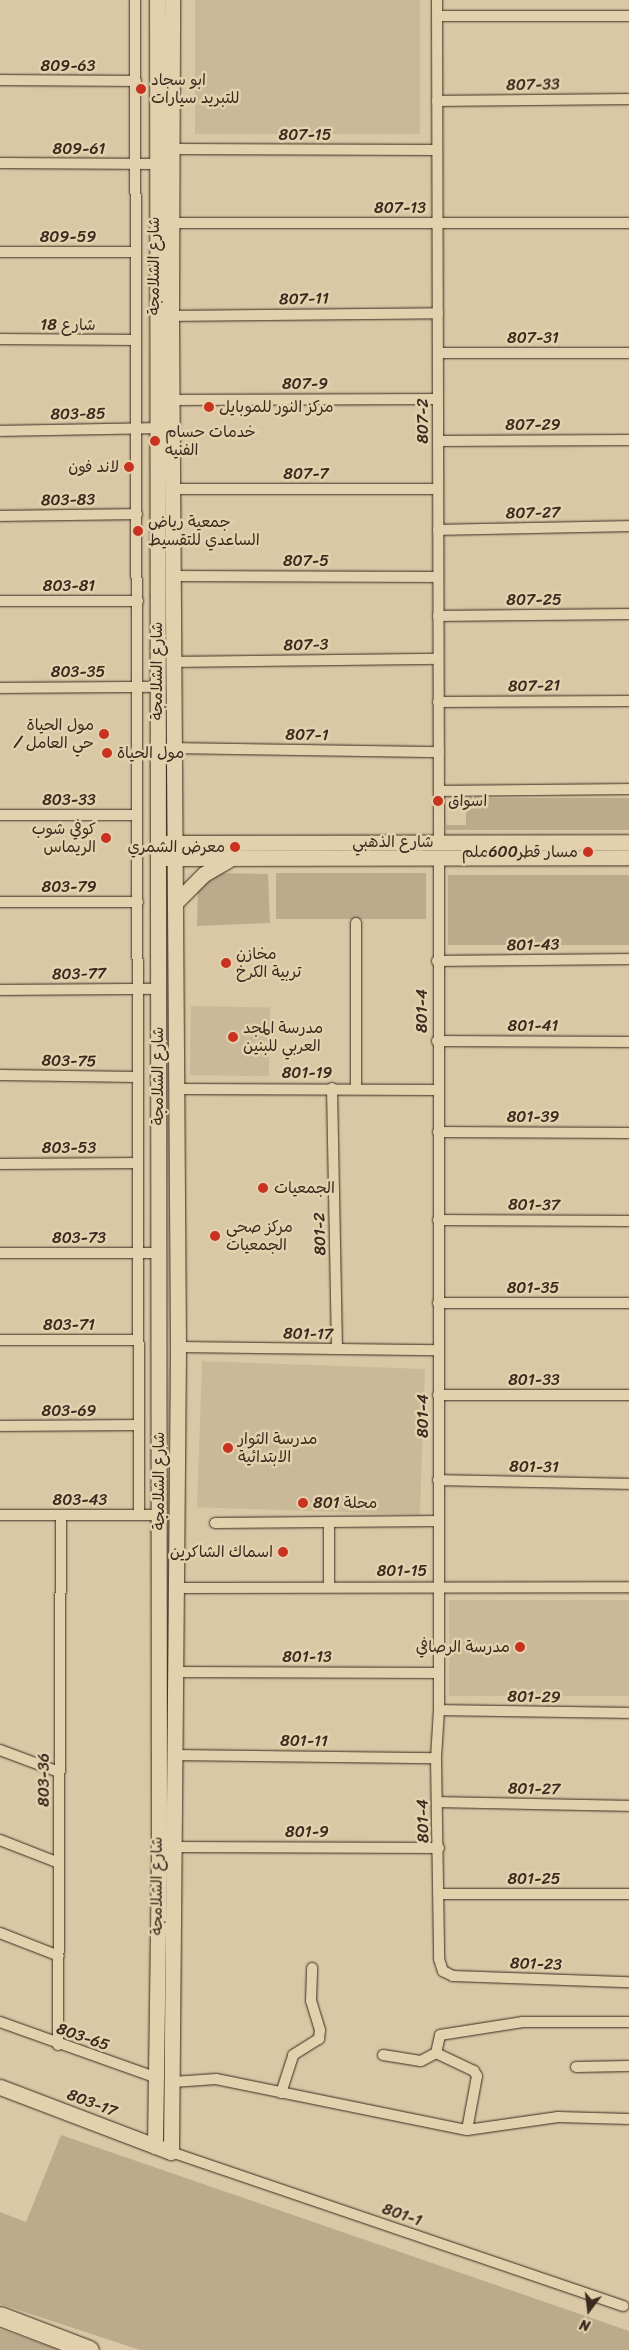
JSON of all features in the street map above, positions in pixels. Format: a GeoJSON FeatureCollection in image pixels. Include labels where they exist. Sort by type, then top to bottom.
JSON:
{"type":"FeatureCollection","features":[{"type":"Feature","properties":{"kind":"highway"},"geometry":{"type":"LineString","coordinates":[[0,2316],[89,2350]]}},
{"type":"Feature","properties":{"kind":"street"},"geometry":{"type":"LineString","coordinates":[[135,0],[139,1515]]}},
{"type":"Feature","properties":{"kind":"street","name":"شارع الشلامجة"},"geometry":{"type":"LineString","coordinates":[[155,2146],[160,1515],[157,989],[157,0]]}},
{"type":"Feature","properties":{"kind":"street","name":"شارع الشلامجة"},"geometry":{"type":"LineString","coordinates":[[171,2152],[178,1347],[171,316],[172,0]]}},
{"type":"Feature","properties":{"kind":"street","name":"807-2"},"geometry":{"type":"LineString","coordinates":[[437,0],[439,842]]}},
{"type":"Feature","properties":{"kind":"street"},"geometry":{"type":"LineString","coordinates":[[437,16],[629,16]]}},
{"type":"Feature","properties":{"kind":"street","name":"809-63"},"geometry":{"type":"LineString","coordinates":[[0,80],[136,81]]}},
{"type":"Feature","properties":{"kind":"street","name":"807-33"},"geometry":{"type":"LineString","coordinates":[[437,101],[629,99]]}},
{"type":"Feature","properties":{"kind":"street","name":"807-15"},"geometry":{"type":"LineString","coordinates":[[172,149],[438,150]]}},
{"type":"Feature","properties":{"kind":"street","name":"809-61"},"geometry":{"type":"LineString","coordinates":[[0,163],[158,164]]}},
{"type":"Feature","properties":{"kind":"street","name":"807-13"},"geometry":{"type":"LineString","coordinates":[[172,223],[629,223]]}},
{"type":"Feature","properties":{"kind":"street","name":"809-59"},"geometry":{"type":"LineString","coordinates":[[0,252],[136,252]]}},
{"type":"Feature","properties":{"kind":"street","name":"807-11"},"geometry":{"type":"LineString","coordinates":[[171,316],[438,313]]}},
{"type":"Feature","properties":{"kind":"street","name":"شارع 18"},"geometry":{"type":"LineString","coordinates":[[0,339],[136,340]]}},
{"type":"Feature","properties":{"kind":"street","name":"807-31"},"geometry":{"type":"LineString","coordinates":[[438,353],[629,353]]}},
{"type":"Feature","properties":{"kind":"street","name":"807-9"},"geometry":{"type":"LineString","coordinates":[[172,400],[438,399]]}},
{"type":"Feature","properties":{"kind":"street","name":"803-85"},"geometry":{"type":"LineString","coordinates":[[0,431],[157,428]]}},
{"type":"Feature","properties":{"kind":"street","name":"807-29"},"geometry":{"type":"LineString","coordinates":[[438,441],[629,440]]}},
{"type":"Feature","properties":{"kind":"street","name":"807-7"},"geometry":{"type":"LineString","coordinates":[[173,489],[438,489]]}},
{"type":"Feature","properties":{"kind":"street","name":"803-83"},"geometry":{"type":"LineString","coordinates":[[0,516],[137,514]]}},
{"type":"Feature","properties":{"kind":"street","name":"807-27"},"geometry":{"type":"LineString","coordinates":[[438,530],[629,526]]}},
{"type":"Feature","properties":{"kind":"street","name":"807-5"},"geometry":{"type":"LineString","coordinates":[[174,576],[438,577]]}},
{"type":"Feature","properties":{"kind":"street","name":"803-81"},"geometry":{"type":"LineString","coordinates":[[0,601],[138,601]]}},
{"type":"Feature","properties":{"kind":"street","name":"807-25"},"geometry":{"type":"LineString","coordinates":[[438,616],[629,614]]}},
{"type":"Feature","properties":{"kind":"street","name":"807-3"},"geometry":{"type":"LineString","coordinates":[[174,662],[438,659]]}},
{"type":"Feature","properties":{"kind":"street","name":"803-35"},"geometry":{"type":"LineString","coordinates":[[0,688],[157,687]]}},
{"type":"Feature","properties":{"kind":"street","name":"807-21"},"geometry":{"type":"LineString","coordinates":[[438,702],[629,701]]}},
{"type":"Feature","properties":{"kind":"street","name":"807-1"},"geometry":{"type":"LineString","coordinates":[[175,748],[439,752]]}},
{"type":"Feature","properties":{"kind":"street"},"geometry":{"type":"LineString","coordinates":[[439,791],[629,789]]}},
{"type":"Feature","properties":{"kind":"street","name":"803-33"},"geometry":{"type":"LineString","coordinates":[[0,815],[137,815]]}},
{"type":"Feature","properties":{"kind":"street","name":"شارع الذهبي"},"geometry":{"type":"LineString","coordinates":[[158,850],[176,851],[439,842],[629,842]]}},
{"type":"Feature","properties":{"kind":"street","name":"شارع الذهبي"},"geometry":{"type":"LineString","coordinates":[[176,851],[228,860],[629,857]]}},
{"type":"Feature","properties":{"kind":"street","name":"801-4"},"geometry":{"type":"LineString","coordinates":[[439,859],[437,961],[438,1710],[436,1758],[439,1802],[439,1959],[443,1971]]}},
{"type":"Feature","properties":{"kind":"street"},"geometry":{"type":"LineString","coordinates":[[175,903],[204,874],[228,860]]}},
{"type":"Feature","properties":{"kind":"street","name":"803-79"},"geometry":{"type":"LineString","coordinates":[[0,902],[138,902]]}},
{"type":"Feature","properties":{"kind":"street"},"geometry":{"type":"LineString","coordinates":[[356,923],[356,1089]]}},
{"type":"Feature","properties":{"kind":"street","name":"801-43"},"geometry":{"type":"LineString","coordinates":[[437,961],[629,959]]}},
{"type":"Feature","properties":{"kind":"street","name":"803-77"},"geometry":{"type":"LineString","coordinates":[[0,990],[157,989]]}},
{"type":"Feature","properties":{"kind":"street","name":"801-41"},"geometry":{"type":"LineString","coordinates":[[438,1041],[629,1042]]}},
{"type":"Feature","properties":{"kind":"street","name":"803-75"},"geometry":{"type":"LineString","coordinates":[[0,1075],[138,1077]]}},
{"type":"Feature","properties":{"kind":"street","name":"801-19"},"geometry":{"type":"LineString","coordinates":[[176,1088],[438,1090]]}},
{"type":"Feature","properties":{"kind":"street","name":"801-2"},"geometry":{"type":"LineString","coordinates":[[332,1088],[337,1349]]}},
{"type":"Feature","properties":{"kind":"street","name":"801-39"},"geometry":{"type":"LineString","coordinates":[[438,1132],[629,1133]]}},
{"type":"Feature","properties":{"kind":"street","name":"803-53"},"geometry":{"type":"LineString","coordinates":[[0,1164],[138,1163]]}},
{"type":"Feature","properties":{"kind":"street","name":"801-37"},"geometry":{"type":"LineString","coordinates":[[438,1220],[629,1221]]}},
{"type":"Feature","properties":{"kind":"street","name":"803-73"},"geometry":{"type":"LineString","coordinates":[[0,1253],[159,1253]]}},
{"type":"Feature","properties":{"kind":"street","name":"801-35"},"geometry":{"type":"LineString","coordinates":[[438,1303],[629,1303]]}},
{"type":"Feature","properties":{"kind":"street","name":"803-71"},"geometry":{"type":"LineString","coordinates":[[0,1340],[138,1340]]}},
{"type":"Feature","properties":{"kind":"street","name":"801-17"},"geometry":{"type":"LineString","coordinates":[[178,1347],[438,1350]]}},
{"type":"Feature","properties":{"kind":"street","name":"801-33"},"geometry":{"type":"LineString","coordinates":[[438,1394],[629,1395]]}},
{"type":"Feature","properties":{"kind":"street","name":"803-69"},"geometry":{"type":"LineString","coordinates":[[0,1426],[138,1425]]}},
{"type":"Feature","properties":{"kind":"street","name":"801-31"},"geometry":{"type":"LineString","coordinates":[[438,1480],[629,1484]]}},
{"type":"Feature","properties":{"kind":"street","name":"803-43"},"geometry":{"type":"LineString","coordinates":[[0,1515],[160,1515]]}},
{"type":"Feature","properties":{"kind":"street","name":"803-36"},"geometry":{"type":"LineString","coordinates":[[58,2045],[61,1515]]}},
{"type":"Feature","properties":{"kind":"street"},"geometry":{"type":"LineString","coordinates":[[216,1522],[438,1521]]}},
{"type":"Feature","properties":{"kind":"street"},"geometry":{"type":"LineString","coordinates":[[329,1522],[329,1587]]}},
{"type":"Feature","properties":{"kind":"street","name":"801-15"},"geometry":{"type":"LineString","coordinates":[[176,1588],[629,1587]]}},
{"type":"Feature","properties":{"kind":"street","name":"801-13"},"geometry":{"type":"LineString","coordinates":[[176,1672],[438,1673]]}},
{"type":"Feature","properties":{"kind":"street","name":"801-29"},"geometry":{"type":"LineString","coordinates":[[438,1710],[629,1713]]}},
{"type":"Feature","properties":{"kind":"street"},"geometry":{"type":"LineString","coordinates":[[0,1750],[60,1772]]}},
{"type":"Feature","properties":{"kind":"street","name":"801-11"},"geometry":{"type":"LineString","coordinates":[[173,1754],[436,1758]]}},
{"type":"Feature","properties":{"kind":"street","name":"801-27"},"geometry":{"type":"LineString","coordinates":[[439,1802],[629,1806]]}},
{"type":"Feature","properties":{"kind":"street"},"geometry":{"type":"LineString","coordinates":[[0,1840],[59,1862]]}},
{"type":"Feature","properties":{"kind":"street","name":"801-9"},"geometry":{"type":"LineString","coordinates":[[175,1847],[439,1848]]}},
{"type":"Feature","properties":{"kind":"street","name":"801-25"},"geometry":{"type":"LineString","coordinates":[[439,1894],[629,1894]]}},
{"type":"Feature","properties":{"kind":"street"},"geometry":{"type":"LineString","coordinates":[[0,1933],[59,1956]]}},
{"type":"Feature","properties":{"kind":"street"},"geometry":{"type":"LineString","coordinates":[[281,2093],[292,2056],[319,2039],[320,2030],[311,2001],[312,1968]]}},
{"type":"Feature","properties":{"kind":"street","name":"801-23"},"geometry":{"type":"LineString","coordinates":[[443,1971],[453,1976],[629,1982]]}},
{"type":"Feature","properties":{"kind":"street","name":"803-65"},"geometry":{"type":"LineString","coordinates":[[0,2022],[58,2045],[157,2078]]}},
{"type":"Feature","properties":{"kind":"street"},"geometry":{"type":"LineString","coordinates":[[383,2055],[422,2061],[436,2053],[440,2035],[523,2022],[629,2022]]}},
{"type":"Feature","properties":{"kind":"street"},"geometry":{"type":"LineString","coordinates":[[436,2053],[474,2071],[477,2076],[467,2130]]}},
{"type":"Feature","properties":{"kind":"street"},"geometry":{"type":"LineString","coordinates":[[576,2067],[629,2066]]}},
{"type":"Feature","properties":{"kind":"street"},"geometry":{"type":"LineString","coordinates":[[173,2082],[208,2078],[467,2130],[565,2117],[629,2119]]}},
{"type":"Feature","properties":{"kind":"street","name":"803-17"},"geometry":{"type":"LineString","coordinates":[[0,2087],[171,2152]]}},
{"type":"Feature","properties":{"kind":"street","name":"801-1"},"geometry":{"type":"LineString","coordinates":[[171,2152],[624,2306]]}},
{"type":"Feature","properties":{"kind":"shaded area"},"geometry":{"type":"Polygon","coordinates":[[[195,0],[420,0],[420,134],[195,134],[195,0]]]}},
{"type":"Feature","properties":{"kind":"shaded area"},"geometry":{"type":"Polygon","coordinates":[[[466,798],[629,798],[629,830],[446,830],[446,825],[466,825],[466,798]]]}},
{"type":"Feature","properties":{"kind":"shaded area"},"geometry":{"type":"Polygon","coordinates":[[[216,873],[268,874],[270,923],[197,926],[198,890],[216,873]]]}},
{"type":"Feature","properties":{"kind":"shaded area"},"geometry":{"type":"Polygon","coordinates":[[[276,873],[426,873],[426,919],[276,919],[276,873]]]}},
{"type":"Feature","properties":{"kind":"shaded area"},"geometry":{"type":"Polygon","coordinates":[[[448,875],[629,875],[629,945],[448,945],[448,875]]]}},
{"type":"Feature","properties":{"kind":"shaded area"},"geometry":{"type":"Polygon","coordinates":[[[191,1006],[270,1007],[269,1076],[190,1075],[191,1006]]]}},
{"type":"Feature","properties":{"kind":"shaded area"},"geometry":{"type":"Polygon","coordinates":[[[202,1361],[425,1369],[420,1515],[197,1507],[202,1361]]]}},
{"type":"Feature","properties":{"kind":"shaded area"},"geometry":{"type":"Polygon","coordinates":[[[449,1600],[629,1600],[629,1696],[449,1696],[449,1600]]]}},
{"type":"Feature","properties":{"kind":"shaded area"},"geometry":{"type":"Polygon","coordinates":[[[61,2135],[629,2331],[629,2350],[140,2350],[0,2304],[0,2212],[26,2222],[61,2135]]]}},
{"type":"Feature","properties":{"kind":"shaded area"},"geometry":{"type":"Polygon","coordinates":[[[0,2329],[59,2350],[0,2350],[0,2329]]]}},
{"type":"Feature","properties":{"kind":"place","name":"ابو سجاد للتبريد سيارات"},"geometry":{"type":"Point","coordinates":[141,89]}},
{"type":"Feature","properties":{"kind":"place","name":"مركز النور للموبايل"},"geometry":{"type":"Point","coordinates":[209,407]}},
{"type":"Feature","properties":{"kind":"place","name":"خدمات حسام الفنيه"},"geometry":{"type":"Point","coordinates":[155,441]}},
{"type":"Feature","properties":{"kind":"place","name":"لاند فون"},"geometry":{"type":"Point","coordinates":[129,467]}},
{"type":"Feature","properties":{"kind":"place","name":"جمعية رياض الساعدي للتقسيط"},"geometry":{"type":"Point","coordinates":[138,531]}},
{"type":"Feature","properties":{"kind":"place","name":"مول الحياة / حي العامل"},"geometry":{"type":"Point","coordinates":[104,734]}},
{"type":"Feature","properties":{"kind":"place","name":"مول الحياة"},"geometry":{"type":"Point","coordinates":[107,753]}},
{"type":"Feature","properties":{"kind":"place","name":"اسواق"},"geometry":{"type":"Point","coordinates":[438,801]}},
{"type":"Feature","properties":{"kind":"place","name":"كوفي شوب الريماس"},"geometry":{"type":"Point","coordinates":[106,838]}},
{"type":"Feature","properties":{"kind":"place","name":"معرض الشمري"},"geometry":{"type":"Point","coordinates":[235,847]}},
{"type":"Feature","properties":{"kind":"place","name":"مسار قطر600ملم"},"geometry":{"type":"Point","coordinates":[588,852]}},
{"type":"Feature","properties":{"kind":"place","name":"مخازن تربية الكرخ"},"geometry":{"type":"Point","coordinates":[226,963]}},
{"type":"Feature","properties":{"kind":"place","name":"مدرسة المجد العربي للبنين"},"geometry":{"type":"Point","coordinates":[233,1037]}},
{"type":"Feature","properties":{"kind":"place","name":"الجمعيات"},"geometry":{"type":"Point","coordinates":[263,1188]}},
{"type":"Feature","properties":{"kind":"place","name":"مركز صحي الجمعيات"},"geometry":{"type":"Point","coordinates":[215,1236]}},
{"type":"Feature","properties":{"kind":"place","name":"مدرسة الثوار الابتدائية"},"geometry":{"type":"Point","coordinates":[228,1448]}},
{"type":"Feature","properties":{"kind":"place","name":"محلة 801"},"geometry":{"type":"Point","coordinates":[303,1503]}},
{"type":"Feature","properties":{"kind":"place","name":"اسماك الشاكرين"},"geometry":{"type":"Point","coordinates":[283,1552]}},
{"type":"Feature","properties":{"kind":"place","name":"مدرسة الرصافي"},"geometry":{"type":"Point","coordinates":[520,1647]}}]}
